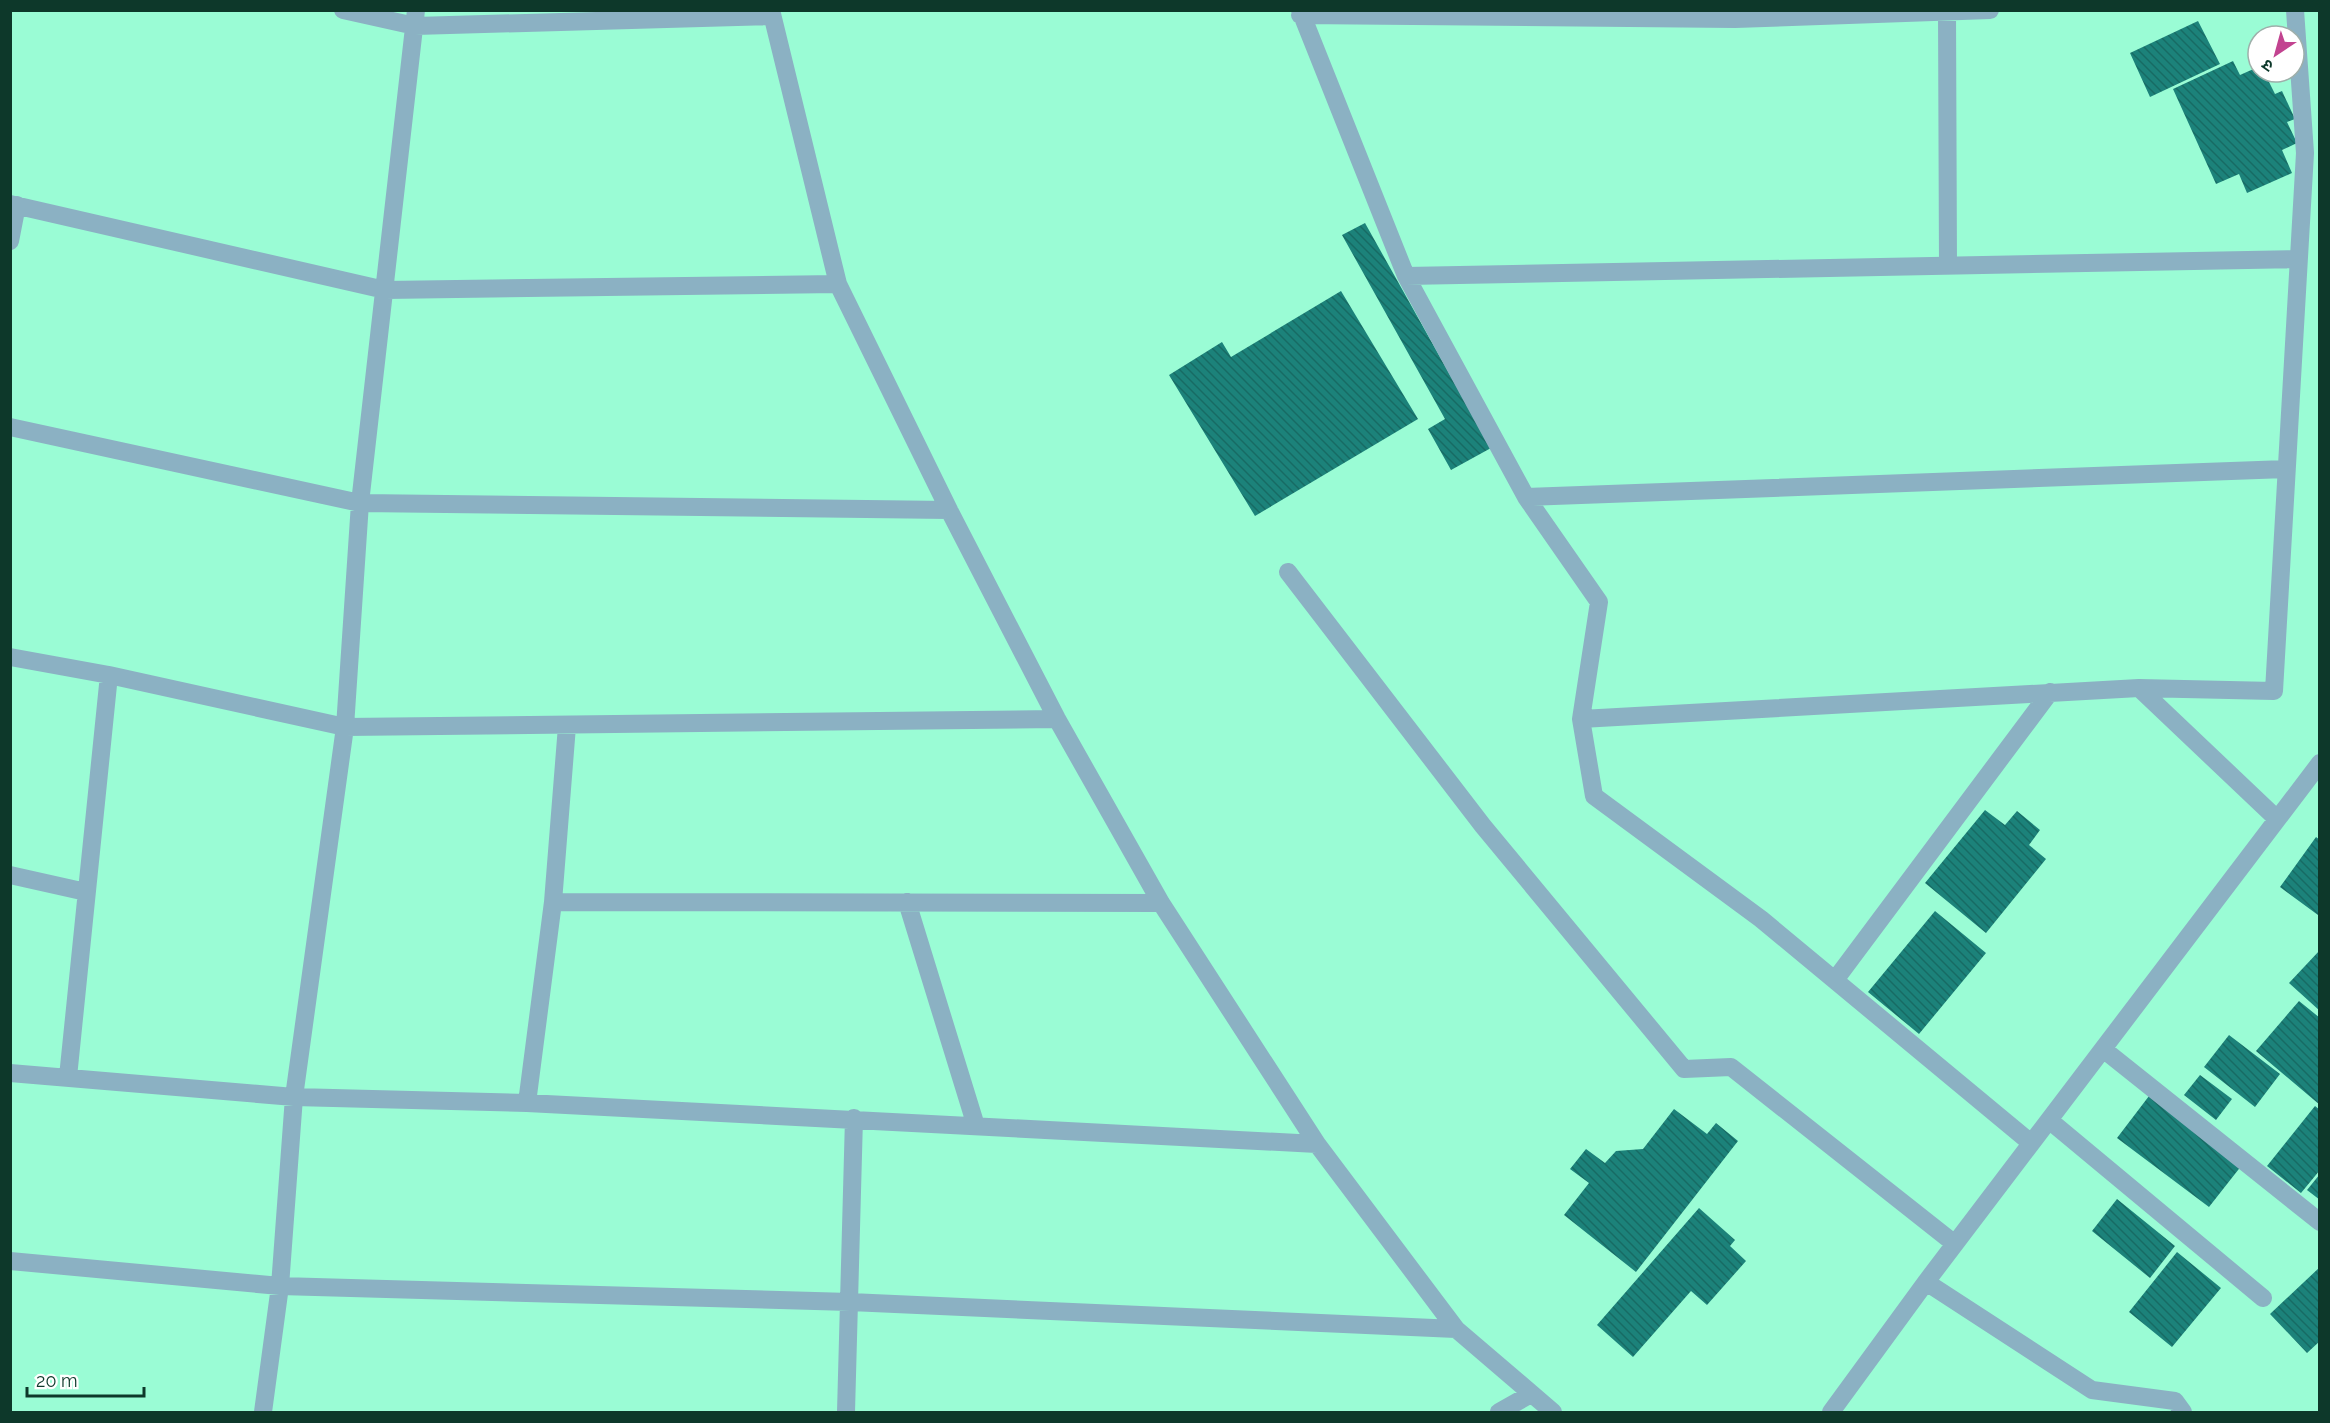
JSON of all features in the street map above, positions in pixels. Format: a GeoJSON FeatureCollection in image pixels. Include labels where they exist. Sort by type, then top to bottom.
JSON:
{"type":"FeatureCollection","features":[{"type":"Feature","properties":{"kind":"street"},"geometry":{"type":"LineString","coordinates":[[343,10],[415,18],[771,13],[838,284],[949,510],[1058,718],[1161,903],[1317,1144],[1456,1329],[1553,1413]]}},
{"type":"Feature","properties":{"kind":"street"},"geometry":{"type":"LineString","coordinates":[[1990,10],[1735,19],[1300,13],[1406,276],[1526,497],[1599,602],[1581,719],[1594,796],[1761,919],[2031,1143]]}},
{"type":"Feature","properties":{"kind":"street"},"geometry":{"type":"LineString","coordinates":[[1581,719],[2139,688],[2274,691],[2305,153],[2295,10]]}},
{"type":"Feature","properties":{"kind":"street"},"geometry":{"type":"LineString","coordinates":[[1947,12],[1948,266]]}},
{"type":"Feature","properties":{"kind":"street"},"geometry":{"type":"LineString","coordinates":[[263,1413],[280,1286],[294,1097],[345,727],[360,503],[415,18]]}},
{"type":"Feature","properties":{"kind":"street"},"geometry":{"type":"LineString","coordinates":[[10,241],[14,205],[385,290],[838,284]]}},
{"type":"Feature","properties":{"kind":"street"},"geometry":{"type":"LineString","coordinates":[[1406,276],[2298,259]]}},
{"type":"Feature","properties":{"kind":"street"},"geometry":{"type":"LineString","coordinates":[[10,427],[360,503],[949,510]]}},
{"type":"Feature","properties":{"kind":"street"},"geometry":{"type":"LineString","coordinates":[[1526,497],[2286,469]]}},
{"type":"Feature","properties":{"kind":"street"},"geometry":{"type":"LineString","coordinates":[[1288,573],[1483,826],[1684,1068],[1731,1067],[1955,1244]]}},
{"type":"Feature","properties":{"kind":"street"},"geometry":{"type":"LineString","coordinates":[[10,657],[109,675],[345,727],[567,726],[1058,718]]}},
{"type":"Feature","properties":{"kind":"street"},"geometry":{"type":"LineString","coordinates":[[68,1077],[109,675]]}},
{"type":"Feature","properties":{"kind":"street"},"geometry":{"type":"LineString","coordinates":[[2139,688],[2277,819]]}},
{"type":"Feature","properties":{"kind":"street"},"geometry":{"type":"LineString","coordinates":[[1835,980],[2050,692]]}},
{"type":"Feature","properties":{"kind":"street"},"geometry":{"type":"LineString","coordinates":[[527,1103],[553,902],[567,726]]}},
{"type":"Feature","properties":{"kind":"street"},"geometry":{"type":"LineString","coordinates":[[1831,1413],[1926,1282],[2319,763]]}},
{"type":"Feature","properties":{"kind":"street"},"geometry":{"type":"LineString","coordinates":[[10,875],[86,892]]}},
{"type":"Feature","properties":{"kind":"street"},"geometry":{"type":"LineString","coordinates":[[553,902],[1161,903]]}},
{"type":"Feature","properties":{"kind":"street"},"geometry":{"type":"LineString","coordinates":[[907,902],[976,1126]]}},
{"type":"Feature","properties":{"kind":"street"},"geometry":{"type":"LineString","coordinates":[[2103,1049],[2319,1222]]}},
{"type":"Feature","properties":{"kind":"street"},"geometry":{"type":"LineString","coordinates":[[10,1073],[294,1097],[527,1103],[854,1118],[1317,1144]]}},
{"type":"Feature","properties":{"kind":"street"},"geometry":{"type":"LineString","coordinates":[[846,1413],[854,1118]]}},
{"type":"Feature","properties":{"kind":"street"},"geometry":{"type":"LineString","coordinates":[[2049,1120],[2263,1298]]}},
{"type":"Feature","properties":{"kind":"street"},"geometry":{"type":"LineString","coordinates":[[10,1261],[280,1286],[850,1302],[1456,1329]]}},
{"type":"Feature","properties":{"kind":"street"},"geometry":{"type":"LineString","coordinates":[[1926,1282],[2092,1390],[2175,1401],[2183,1413]]}},
{"type":"Feature","properties":{"kind":"street"},"geometry":{"type":"LineString","coordinates":[[1499,1413],[1531,1394]]}},
{"type":"Feature","properties":{"kind":"building"},"geometry":{"type":"Polygon","coordinates":[[[2198,21],[2220,64],[2150,97],[2130,53],[2198,21]]]}},
{"type":"Feature","properties":{"kind":"building"},"geometry":{"type":"Polygon","coordinates":[[[2233,61],[2240,75],[2246,72],[2246,84],[2270,84],[2275,94],[2282,91],[2295,119],[2287,122],[2297,143],[2282,150],[2292,173],[2247,193],[2239,174],[2216,184],[2173,89],[2233,61]]]}},
{"type":"Feature","properties":{"kind":"building"},"geometry":{"type":"Polygon","coordinates":[[[1365,223],[1491,448],[1451,470],[1428,429],[1445,419],[1342,235],[1365,223]]]}},
{"type":"Feature","properties":{"kind":"building"},"geometry":{"type":"Polygon","coordinates":[[[1341,291],[1418,419],[1255,516],[1169,375],[1222,342],[1231,357],[1341,291]]]}},
{"type":"Feature","properties":{"kind":"building"},"geometry":{"type":"Polygon","coordinates":[[[1985,810],[2005,825],[2017,811],[2040,830],[2029,845],[2046,859],[1986,933],[1925,883],[1985,810]]]}},
{"type":"Feature","properties":{"kind":"building"},"geometry":{"type":"Polygon","coordinates":[[[2316,837],[2320,840],[2318,915],[2280,887],[2316,837]]]}},
{"type":"Feature","properties":{"kind":"building"},"geometry":{"type":"Polygon","coordinates":[[[1935,911],[1986,953],[1919,1034],[1868,992],[1935,911]]]}},
{"type":"Feature","properties":{"kind":"building"},"geometry":{"type":"Polygon","coordinates":[[[2320,950],[2320,1011],[2289,983],[2320,950]]]}},
{"type":"Feature","properties":{"kind":"building"},"geometry":{"type":"Polygon","coordinates":[[[2299,1001],[2320,1018],[2320,1105],[2256,1051],[2299,1001]]]}},
{"type":"Feature","properties":{"kind":"building"},"geometry":{"type":"Polygon","coordinates":[[[2229,1035],[2280,1074],[2255,1107],[2204,1067],[2229,1035]]]}},
{"type":"Feature","properties":{"kind":"building"},"geometry":{"type":"Polygon","coordinates":[[[2200,1075],[2232,1099],[2216,1120],[2184,1095],[2200,1075]]]}},
{"type":"Feature","properties":{"kind":"building"},"geometry":{"type":"Polygon","coordinates":[[[2149,1096],[2242,1165],[2209,1207],[2117,1138],[2149,1096]]]}},
{"type":"Feature","properties":{"kind":"building"},"geometry":{"type":"Polygon","coordinates":[[[2315,1106],[2320,1110],[2320,1170],[2301,1193],[2267,1166],[2315,1106]]]}},
{"type":"Feature","properties":{"kind":"building"},"geometry":{"type":"Polygon","coordinates":[[[1674,1109],[1707,1134],[1716,1123],[1738,1141],[1636,1272],[1564,1215],[1589,1183],[1570,1169],[1586,1149],[1605,1163],[1616,1151],[1643,1149],[1674,1109]]]}},
{"type":"Feature","properties":{"kind":"building"},"geometry":{"type":"Polygon","coordinates":[[[2320,1174],[2320,1200],[2307,1190],[2320,1174]]]}},
{"type":"Feature","properties":{"kind":"building"},"geometry":{"type":"Polygon","coordinates":[[[2117,1199],[2175,1246],[2150,1278],[2092,1231],[2117,1199]]]}},
{"type":"Feature","properties":{"kind":"building"},"geometry":{"type":"Polygon","coordinates":[[[1699,1208],[1735,1240],[1730,1246],[1746,1261],[1707,1305],[1691,1291],[1633,1357],[1597,1325],[1699,1208]]]}},
{"type":"Feature","properties":{"kind":"building"},"geometry":{"type":"Polygon","coordinates":[[[2177,1252],[2221,1288],[2172,1347],[2129,1312],[2177,1252]]]}},
{"type":"Feature","properties":{"kind":"building"},"geometry":{"type":"Polygon","coordinates":[[[2320,1267],[2320,1341],[2307,1353],[2270,1314],[2320,1267]]]}}]}
